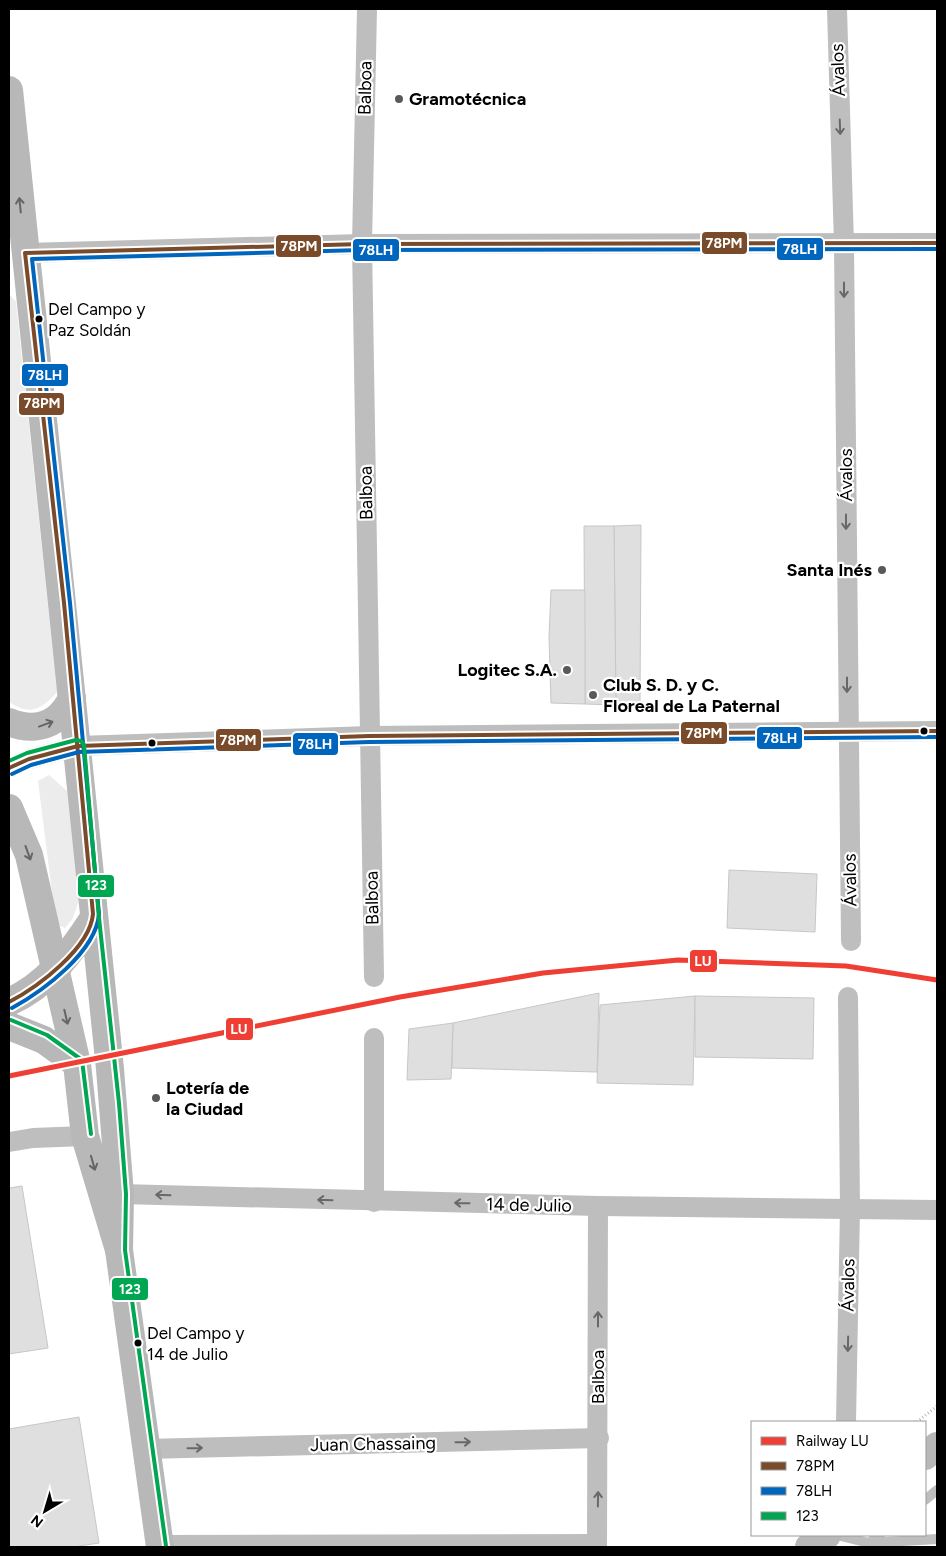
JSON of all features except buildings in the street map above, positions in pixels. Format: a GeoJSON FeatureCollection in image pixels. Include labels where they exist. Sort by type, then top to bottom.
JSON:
{"type":"FeatureCollection","features":[{"type":"Feature","properties":{"kind":"main road"},"geometry":{"type":"LineString","coordinates":[[9,90],[17,254],[78,746],[93,919],[110,1069],[120,1194],[118,1250]]}},
{"type":"Feature","properties":{"kind":"main road"},"geometry":{"type":"LineString","coordinates":[[9,722],[34,728],[46,725],[58,719],[66,710],[72,698]]}},
{"type":"Feature","properties":{"kind":"main road"},"geometry":{"type":"LineString","coordinates":[[9,808],[29,855],[76,1064],[85,1136],[118,1250],[160,1546]]}},
{"type":"Feature","properties":{"kind":"main road"},"geometry":{"type":"LineString","coordinates":[[9,1002],[35,987],[55,970],[75,947],[93,919]]}},
{"type":"Feature","properties":{"kind":"main road"},"geometry":{"type":"LineString","coordinates":[[9,1026],[44,1040],[76,1064]]}},
{"type":"Feature","properties":{"kind":"main road"},"geometry":{"type":"LineString","coordinates":[[926,1455],[937,1446]]}},
{"type":"Feature","properties":{"kind":"main road"},"geometry":{"type":"LineString","coordinates":[[809,1547],[826,1536]]}},
{"type":"Feature","properties":{"kind":"street","name":"Balboa"},"geometry":{"type":"LineString","coordinates":[[366,9],[362,244],[374,977]]}},
{"type":"Feature","properties":{"kind":"street","name":"Ávalos"},"geometry":{"type":"LineString","coordinates":[[832,12],[844,245],[851,941]]}},
{"type":"Feature","properties":{"kind":"street"},"geometry":{"type":"LineString","coordinates":[[17,254],[362,244],[844,245],[937,243]]}},
{"type":"Feature","properties":{"kind":"street"},"geometry":{"type":"LineString","coordinates":[[9,768],[29,759],[78,746],[369,736],[937,731]]}},
{"type":"Feature","properties":{"kind":"street","name":"Ávalos"},"geometry":{"type":"LineString","coordinates":[[846,1421],[850,1208],[848,997]]}},
{"type":"Feature","properties":{"kind":"street"},"geometry":{"type":"LineString","coordinates":[[374,1038],[374,1202]]}},
{"type":"Feature","properties":{"kind":"street"},"geometry":{"type":"LineString","coordinates":[[9,1142],[33,1138],[85,1136]]}},
{"type":"Feature","properties":{"kind":"street","name":"14 de Julio"},"geometry":{"type":"LineString","coordinates":[[120,1194],[374,1202],[937,1210]]}},
{"type":"Feature","properties":{"kind":"street","name":"Balboa"},"geometry":{"type":"LineString","coordinates":[[597,1546],[599,1438],[598,1206]]}},
{"type":"Feature","properties":{"kind":"street","name":"Juan Chassaing"},"geometry":{"type":"LineString","coordinates":[[146,1449],[599,1438]]}},
{"type":"Feature","properties":{"kind":"street"},"geometry":{"type":"LineString","coordinates":[[160,1546],[597,1546]]}},
{"type":"Feature","properties":{"kind":"lane"},"geometry":{"type":"LineString","coordinates":[[926,1499],[937,1490]]}},
{"type":"Feature","properties":{"kind":"lane"},"geometry":{"type":"LineString","coordinates":[[841,1536],[869,1544],[937,1539]]}},
{"type":"Feature","properties":{"kind":"lane"},"geometry":{"type":"LineString","coordinates":[[869,1544],[879,1536]]}},
{"type":"Feature","properties":{"kind":"path"},"geometry":{"type":"LineString","coordinates":[[918,1421],[937,1406]]}},
{"type":"Feature","properties":{"kind":"shaded area"},"geometry":{"type":"Polygon","coordinates":[[[9,294],[16,302],[57,692],[40,707],[29,710],[9,702],[9,294]]]}},
{"type":"Feature","properties":{"kind":"shaded area"},"geometry":{"type":"Polygon","coordinates":[[[49,775],[68,792],[81,894],[73,918],[65,928],[56,924],[38,781],[49,775]]]}},
{"type":"Feature","properties":{"kind":"rail line","name":"LU"},"geometry":{"type":"LineString","coordinates":[[9,1076],[400,997],[543,973],[678,960],[846,966],[937,980]]}},
{"type":"Feature","properties":{"kind":"transit line","name":"78PM"},"geometry":{"type":"LineString","coordinates":[[9,1002],[48,977],[73,953],[90,927],[93,914],[64,603],[25,253],[362,244],[937,243]]}},
{"type":"Feature","properties":{"kind":"transit line","name":"78LH"},"geometry":{"type":"LineString","coordinates":[[12,1008],[25,1001],[66,969],[88,942],[96,928],[99,914],[70,603],[32,259],[362,250],[937,249]]}},
{"type":"Feature","properties":{"kind":"transit line","name":"78PM"},"geometry":{"type":"LineString","coordinates":[[9,768],[29,759],[78,746],[369,736],[937,731]]}},
{"type":"Feature","properties":{"kind":"transit line","name":"78LH"},"geometry":{"type":"LineString","coordinates":[[12,774],[31,765],[79,752],[369,742],[937,737]]}},
{"type":"Feature","properties":{"kind":"transit line","name":"123"},"geometry":{"type":"LineString","coordinates":[[9,761],[27,753],[76,740],[81,741],[84,745],[99,918],[119,1103],[126,1194],[125,1250],[166,1546]]}},
{"type":"Feature","properties":{"kind":"transit line","name":"123"},"geometry":{"type":"LineString","coordinates":[[11,1020],[47,1035],[82,1060],[91,1134]]}},
{"type":"Feature","properties":{"kind":"place","name":"Gramotécnica"},"geometry":{"type":"Point","coordinates":[399,99]}},
{"type":"Feature","properties":{"kind":"place","name":"Del Campo y Paz Soldán"},"geometry":{"type":"Point","coordinates":[39,319]}},
{"type":"Feature","properties":{"kind":"place","name":"Santa Inés"},"geometry":{"type":"Point","coordinates":[882,570]}},
{"type":"Feature","properties":{"kind":"place","name":"Logitec S.A."},"geometry":{"type":"Point","coordinates":[567,670]}},
{"type":"Feature","properties":{"kind":"place","name":"Club S. D. y C. Floreal de La Paternal"},"geometry":{"type":"Point","coordinates":[593,695]}},
{"type":"Feature","properties":{"kind":"place","name":"Lotería de la Ciudad"},"geometry":{"type":"Point","coordinates":[156,1098]}},
{"type":"Feature","properties":{"kind":"place","name":"Del Campo y 14 de Julio"},"geometry":{"type":"Point","coordinates":[138,1343]}}]}
